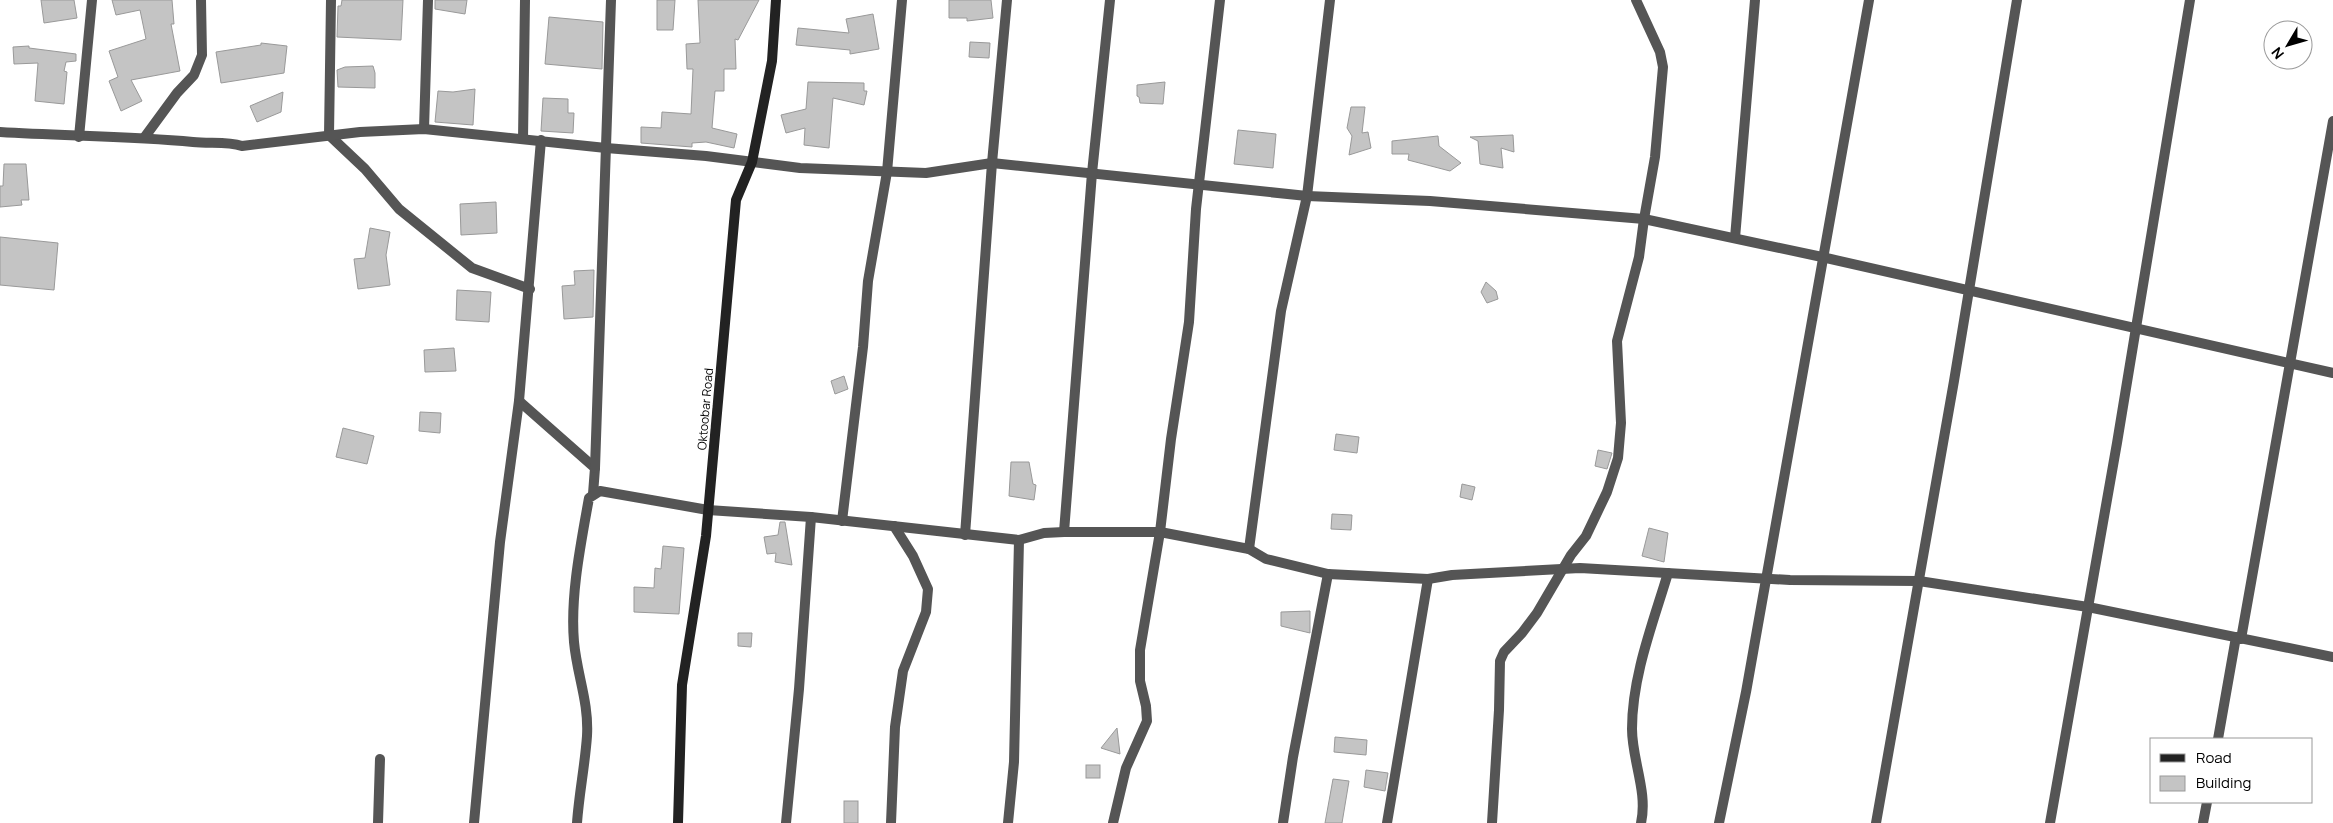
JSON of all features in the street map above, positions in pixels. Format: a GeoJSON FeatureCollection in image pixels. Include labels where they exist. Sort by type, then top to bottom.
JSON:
{"type":"FeatureCollection","features":[{"type":"Feature","properties":{"kind":"street"},"geometry":{"type":"LineString","coordinates":[[78,137],[92,0]]}},
{"type":"Feature","properties":{"kind":"street"},"geometry":{"type":"LineString","coordinates":[[144,138],[177,93],[194,75],[202,55],[201,0]]}},
{"type":"Feature","properties":{"kind":"street"},"geometry":{"type":"LineString","coordinates":[[331,0],[329,135],[365,169],[399,209],[472,268],[530,289]]}},
{"type":"Feature","properties":{"kind":"street"},"geometry":{"type":"LineString","coordinates":[[424,130],[428,0]]}},
{"type":"Feature","properties":{"kind":"street"},"geometry":{"type":"LineString","coordinates":[[523,139],[525,0]]}},
{"type":"Feature","properties":{"kind":"street"},"geometry":{"type":"LineString","coordinates":[[593,494],[612,0]]}},
{"type":"Feature","properties":{"kind":"street","name":"Oktoobar Road"},"geometry":{"type":"LineString","coordinates":[[678,823],[682,685],[706,536],[736,200],[752,162],[772,61],[776,0]]}},
{"type":"Feature","properties":{"kind":"street"},"geometry":{"type":"LineString","coordinates":[[842,521],[863,347],[868,281],[887,172],[902,0]]}},
{"type":"Feature","properties":{"kind":"street"},"geometry":{"type":"LineString","coordinates":[[966,534],[992,163],[1007,0]]}},
{"type":"Feature","properties":{"kind":"street"},"geometry":{"type":"LineString","coordinates":[[1064,532],[1092,173],[1110,0]]}},
{"type":"Feature","properties":{"kind":"street"},"geometry":{"type":"LineString","coordinates":[[1112,823],[1126,768],[1147,721],[1146,706],[1140,681],[1140,650],[1160,532],[1171,439],[1189,322],[1196,209],[1220,0]]}},
{"type":"Feature","properties":{"kind":"street"},"geometry":{"type":"LineString","coordinates":[[1249,549],[1281,311],[1306,196],[1330,0]]}},
{"type":"Feature","properties":{"kind":"street"},"geometry":{"type":"LineString","coordinates":[[1492,823],[1500,710],[1500,661],[1504,652],[1522,634],[1537,613],[1571,555],[1586,536],[1607,492],[1618,458],[1621,424],[1617,341],[1639,257],[1656,157],[1663,67],[1660,52],[1636,0]]}},
{"type":"Feature","properties":{"kind":"street"},"geometry":{"type":"LineString","coordinates":[[1734,238],[1755,0]]}},
{"type":"Feature","properties":{"kind":"street"},"geometry":{"type":"LineString","coordinates":[[1719,823],[1746,692],[1868,0]]}},
{"type":"Feature","properties":{"kind":"street"},"geometry":{"type":"LineString","coordinates":[[1876,823],[1969,291],[2017,0]]}},
{"type":"Feature","properties":{"kind":"street"},"geometry":{"type":"LineString","coordinates":[[2050,823],[2136,328],[2190,0]]}},
{"type":"Feature","properties":{"kind":"street"},"geometry":{"type":"LineString","coordinates":[[2218,738],[2239,638],[2333,121]]}},
{"type":"Feature","properties":{"kind":"street"},"geometry":{"type":"LineString","coordinates":[[0,132],[78,137],[144,138],[218,144],[232,143],[242,146],[329,135],[424,130],[706,156],[800,168],[926,173],[992,163],[1306,196],[1430,201],[1644,219],[1822,257],[2333,373]]}},
{"type":"Feature","properties":{"kind":"street"},"geometry":{"type":"LineString","coordinates":[[474,823],[500,542],[519,401],[530,289],[541,140]]}},
{"type":"Feature","properties":{"kind":"street"},"geometry":{"type":"LineString","coordinates":[[519,401],[595,468]]}},
{"type":"Feature","properties":{"kind":"street"},"geometry":{"type":"LineString","coordinates":[[577,823],[587,736],[586,710],[578,668],[573,618],[583,527],[589,498],[600,491],[708,510],[811,516],[1019,540],[1044,533],[1160,532],[1249,549],[1266,559],[1328,574],[1428,579],[1565,568],[1766,578],[1919,581],[2088,607],[2333,657]]}},
{"type":"Feature","properties":{"kind":"street"},"geometry":{"type":"LineString","coordinates":[[786,823],[799,689],[811,516]]}},
{"type":"Feature","properties":{"kind":"street"},"geometry":{"type":"LineString","coordinates":[[891,823],[895,727],[903,671],[926,612],[928,589],[913,556],[894,526]]}},
{"type":"Feature","properties":{"kind":"street"},"geometry":{"type":"LineString","coordinates":[[1008,823],[1014,762],[1019,540]]}},
{"type":"Feature","properties":{"kind":"street"},"geometry":{"type":"LineString","coordinates":[[1641,823],[1643,814],[1632,747],[1632,727],[1638,675],[1668,573]]}},
{"type":"Feature","properties":{"kind":"street"},"geometry":{"type":"LineString","coordinates":[[1283,823],[1293,758],[1328,574]]}},
{"type":"Feature","properties":{"kind":"street"},"geometry":{"type":"LineString","coordinates":[[1387,823],[1428,579]]}},
{"type":"Feature","properties":{"kind":"street"},"geometry":{"type":"LineString","coordinates":[[378,823],[380,758]]}},
{"type":"Feature","properties":{"kind":"street"},"geometry":{"type":"LineString","coordinates":[[2203,823],[2207,803]]}},
{"type":"Feature","properties":{"kind":"building"},"geometry":{"type":"Polygon","coordinates":[[[41,0],[74,0],[77,18],[44,23],[41,0]]]}},
{"type":"Feature","properties":{"kind":"building"},"geometry":{"type":"Polygon","coordinates":[[[112,0],[172,0],[174,24],[171,24],[180,71],[131,80],[142,101],[121,111],[109,81],[118,77],[109,51],[146,39],[140,10],[116,15],[112,0]]]}},
{"type":"Feature","properties":{"kind":"building"},"geometry":{"type":"Polygon","coordinates":[[[342,0],[403,0],[401,40],[337,37],[338,6],[341,6],[342,0]]]}},
{"type":"Feature","properties":{"kind":"building"},"geometry":{"type":"Polygon","coordinates":[[[435,0],[467,0],[465,14],[435,9],[435,0]]]}},
{"type":"Feature","properties":{"kind":"building"},"geometry":{"type":"Polygon","coordinates":[[[657,0],[675,0],[673,30],[657,30],[657,0]]]}},
{"type":"Feature","properties":{"kind":"building"},"geometry":{"type":"Polygon","coordinates":[[[698,0],[759,0],[738,40],[735,39],[736,69],[724,69],[724,91],[715,91],[712,128],[737,134],[734,148],[706,142],[692,143],[692,147],[641,143],[641,127],[661,128],[662,112],[691,114],[693,69],[687,69],[686,44],[700,43],[698,0]]]}},
{"type":"Feature","properties":{"kind":"building"},"geometry":{"type":"Polygon","coordinates":[[[949,0],[991,0],[993,18],[967,21],[967,18],[949,18],[949,0]]]}},
{"type":"Feature","properties":{"kind":"building"},"geometry":{"type":"Polygon","coordinates":[[[873,14],[879,49],[850,54],[850,50],[796,45],[798,28],[849,33],[846,19],[873,14]]]}},
{"type":"Feature","properties":{"kind":"building"},"geometry":{"type":"Polygon","coordinates":[[[549,17],[603,22],[602,69],[545,64],[549,17]]]}},
{"type":"Feature","properties":{"kind":"building"},"geometry":{"type":"Polygon","coordinates":[[[970,42],[990,43],[989,58],[969,57],[970,42]]]}},
{"type":"Feature","properties":{"kind":"building"},"geometry":{"type":"Polygon","coordinates":[[[261,43],[287,46],[284,73],[221,83],[216,52],[261,45],[261,43]]]}},
{"type":"Feature","properties":{"kind":"building"},"geometry":{"type":"Polygon","coordinates":[[[29,46],[29,48],[76,54],[76,61],[66,62],[64,71],[67,72],[64,104],[35,101],[38,63],[14,64],[13,47],[29,46]]]}},
{"type":"Feature","properties":{"kind":"building"},"geometry":{"type":"Polygon","coordinates":[[[373,66],[375,88],[338,87],[337,70],[345,67],[373,66]]]}},
{"type":"Feature","properties":{"kind":"building"},"geometry":{"type":"Polygon","coordinates":[[[808,82],[864,83],[864,91],[867,91],[864,105],[833,98],[829,148],[804,145],[805,128],[786,133],[781,115],[806,109],[808,82]]]}},
{"type":"Feature","properties":{"kind":"building"},"geometry":{"type":"Polygon","coordinates":[[[1165,82],[1163,104],[1140,103],[1137,96],[1137,85],[1165,82]]]}},
{"type":"Feature","properties":{"kind":"building"},"geometry":{"type":"Polygon","coordinates":[[[475,89],[473,125],[435,122],[438,91],[453,92],[475,89]]]}},
{"type":"Feature","properties":{"kind":"building"},"geometry":{"type":"Polygon","coordinates":[[[283,92],[281,112],[257,122],[250,106],[283,92]]]}},
{"type":"Feature","properties":{"kind":"building"},"geometry":{"type":"Polygon","coordinates":[[[543,98],[568,99],[568,113],[574,113],[573,133],[541,131],[543,98]]]}},
{"type":"Feature","properties":{"kind":"building"},"geometry":{"type":"Polygon","coordinates":[[[1351,107],[1365,107],[1362,133],[1368,132],[1371,148],[1349,155],[1352,136],[1347,128],[1351,107]]]}},
{"type":"Feature","properties":{"kind":"building"},"geometry":{"type":"Polygon","coordinates":[[[1238,130],[1276,134],[1273,168],[1234,164],[1238,130]]]}},
{"type":"Feature","properties":{"kind":"building"},"geometry":{"type":"Polygon","coordinates":[[[1513,135],[1514,152],[1501,148],[1503,168],[1480,164],[1478,141],[1470,137],[1513,135]]]}},
{"type":"Feature","properties":{"kind":"building"},"geometry":{"type":"Polygon","coordinates":[[[1438,136],[1439,146],[1461,163],[1450,171],[1408,160],[1409,154],[1392,154],[1392,141],[1438,136]]]}},
{"type":"Feature","properties":{"kind":"building"},"geometry":{"type":"Polygon","coordinates":[[[4,164],[26,164],[29,200],[21,200],[22,205],[0,207],[0,186],[3,186],[4,164]]]}},
{"type":"Feature","properties":{"kind":"building"},"geometry":{"type":"Polygon","coordinates":[[[496,202],[497,233],[461,235],[460,204],[496,202]]]}},
{"type":"Feature","properties":{"kind":"building"},"geometry":{"type":"Polygon","coordinates":[[[370,228],[390,232],[386,255],[390,285],[358,289],[354,259],[365,258],[370,228]]]}},
{"type":"Feature","properties":{"kind":"building"},"geometry":{"type":"Polygon","coordinates":[[[0,237],[58,243],[54,290],[0,285],[0,237]]]}},
{"type":"Feature","properties":{"kind":"building"},"geometry":{"type":"Polygon","coordinates":[[[594,270],[593,317],[564,319],[562,286],[575,285],[574,271],[594,270]]]}},
{"type":"Feature","properties":{"kind":"building"},"geometry":{"type":"Polygon","coordinates":[[[1486,282],[1496,291],[1498,299],[1487,303],[1481,292],[1486,282]]]}},
{"type":"Feature","properties":{"kind":"building"},"geometry":{"type":"Polygon","coordinates":[[[457,290],[491,292],[489,322],[456,320],[457,290]]]}},
{"type":"Feature","properties":{"kind":"building"},"geometry":{"type":"Polygon","coordinates":[[[454,348],[456,371],[425,372],[424,350],[454,348]]]}},
{"type":"Feature","properties":{"kind":"building"},"geometry":{"type":"Polygon","coordinates":[[[844,376],[848,389],[835,394],[831,381],[844,376]]]}},
{"type":"Feature","properties":{"kind":"building"},"geometry":{"type":"Polygon","coordinates":[[[420,412],[441,413],[440,433],[419,431],[420,412]]]}},
{"type":"Feature","properties":{"kind":"building"},"geometry":{"type":"Polygon","coordinates":[[[343,428],[374,436],[367,464],[336,457],[343,428]]]}},
{"type":"Feature","properties":{"kind":"building"},"geometry":{"type":"Polygon","coordinates":[[[1336,434],[1359,437],[1357,453],[1334,450],[1336,434]]]}},
{"type":"Feature","properties":{"kind":"building"},"geometry":{"type":"Polygon","coordinates":[[[1598,450],[1612,453],[1607,469],[1595,466],[1598,450]]]}},
{"type":"Feature","properties":{"kind":"building"},"geometry":{"type":"Polygon","coordinates":[[[1011,462],[1029,462],[1033,484],[1036,485],[1034,500],[1009,496],[1011,462]]]}},
{"type":"Feature","properties":{"kind":"building"},"geometry":{"type":"Polygon","coordinates":[[[1462,484],[1475,487],[1472,500],[1460,497],[1462,484]]]}},
{"type":"Feature","properties":{"kind":"building"},"geometry":{"type":"Polygon","coordinates":[[[1332,514],[1352,515],[1351,530],[1331,529],[1332,514]]]}},
{"type":"Feature","properties":{"kind":"building"},"geometry":{"type":"Polygon","coordinates":[[[780,522],[785,522],[792,565],[775,562],[776,553],[767,554],[764,537],[778,535],[780,522]]]}},
{"type":"Feature","properties":{"kind":"building"},"geometry":{"type":"Polygon","coordinates":[[[1649,528],[1668,533],[1664,562],[1642,556],[1649,528]]]}},
{"type":"Feature","properties":{"kind":"building"},"geometry":{"type":"Polygon","coordinates":[[[663,546],[684,548],[679,614],[634,612],[634,587],[654,588],[655,568],[661,569],[663,546]]]}},
{"type":"Feature","properties":{"kind":"building"},"geometry":{"type":"Polygon","coordinates":[[[1310,611],[1310,633],[1281,626],[1281,612],[1310,611]]]}},
{"type":"Feature","properties":{"kind":"building"},"geometry":{"type":"Polygon","coordinates":[[[738,633],[752,633],[751,647],[738,646],[738,633]]]}},
{"type":"Feature","properties":{"kind":"building"},"geometry":{"type":"Polygon","coordinates":[[[1117,728],[1120,754],[1101,748],[1117,728]]]}},
{"type":"Feature","properties":{"kind":"building"},"geometry":{"type":"Polygon","coordinates":[[[1335,737],[1367,740],[1366,755],[1334,752],[1335,737]]]}},
{"type":"Feature","properties":{"kind":"building"},"geometry":{"type":"Polygon","coordinates":[[[1086,765],[1100,765],[1100,778],[1086,778],[1086,765]]]}},
{"type":"Feature","properties":{"kind":"building"},"geometry":{"type":"Polygon","coordinates":[[[1366,770],[1388,773],[1385,791],[1364,787],[1366,770]]]}},
{"type":"Feature","properties":{"kind":"building"},"geometry":{"type":"Polygon","coordinates":[[[1333,779],[1349,781],[1342,823],[1325,823],[1333,779]]]}},
{"type":"Feature","properties":{"kind":"building"},"geometry":{"type":"Polygon","coordinates":[[[844,801],[858,801],[858,823],[844,823],[844,801]]]}}]}
